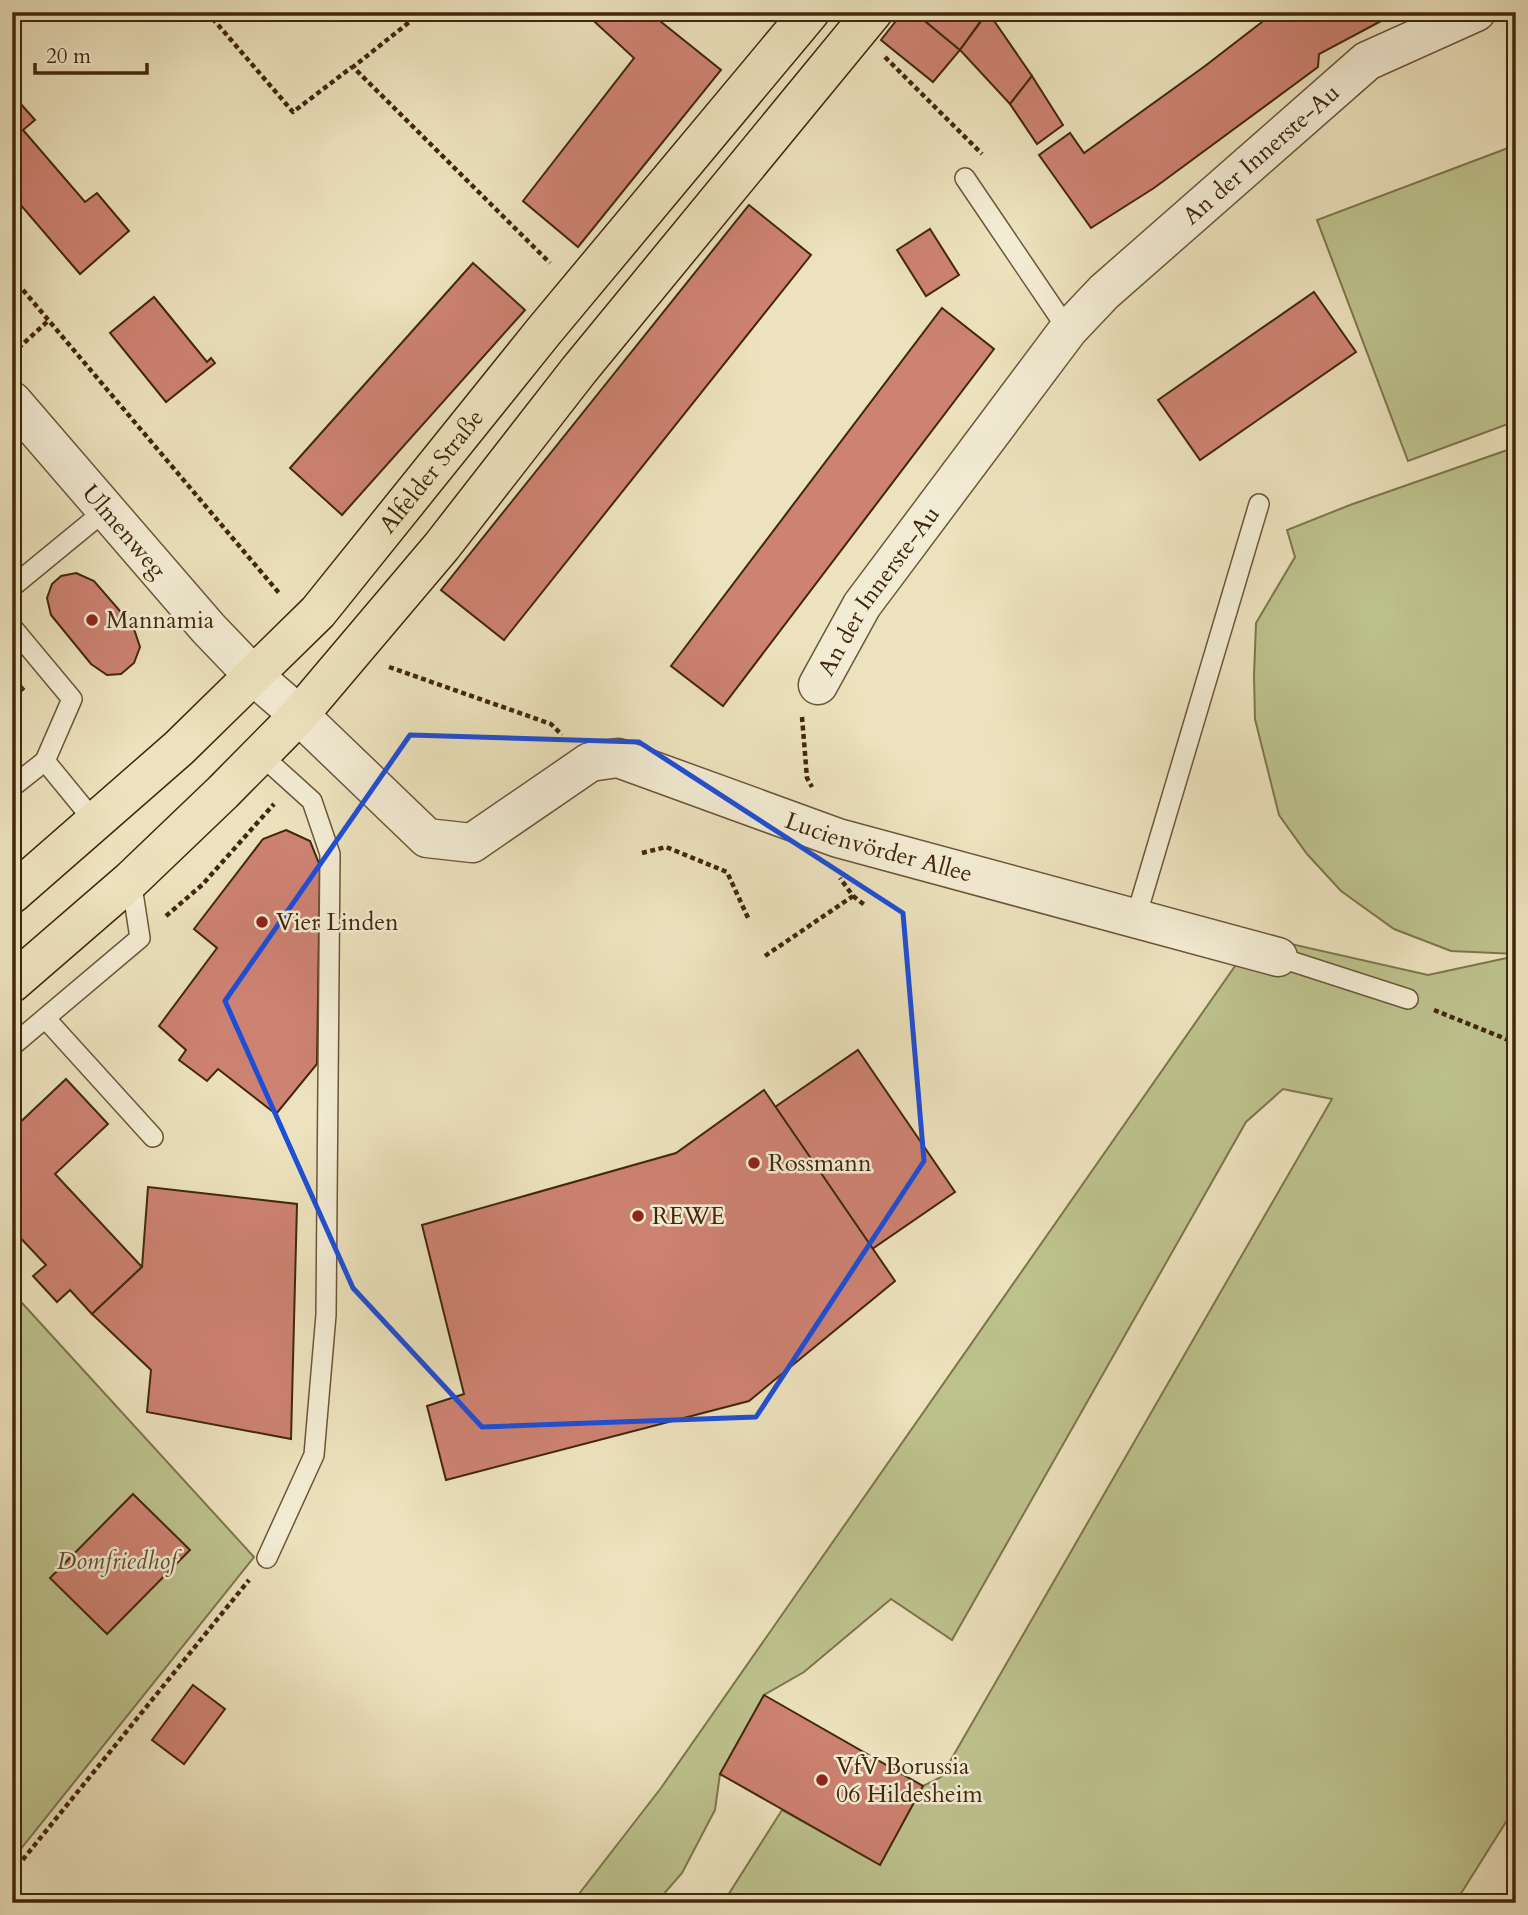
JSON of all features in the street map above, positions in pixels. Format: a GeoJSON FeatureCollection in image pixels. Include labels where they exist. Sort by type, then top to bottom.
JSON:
{"type":"FeatureCollection","features":[{"type":"Feature","properties":{"kind":"main road","name":"Alfelder Straße"},"geometry":{"type":"LineString","coordinates":[[12,894],[179,748],[318,612],[578,291],[810,12]]}},
{"type":"Feature","properties":{"kind":"main road"},"geometry":{"type":"LineString","coordinates":[[12,983],[131,880],[299,715],[442,546],[579,369],[865,21]]}},
{"type":"Feature","properties":{"kind":"street","name":"An der Innerste-Au"},"geometry":{"type":"LineString","coordinates":[[818,685],[862,606],[1068,330],[1104,292],[1367,61],[1476,12]]}},
{"type":"Feature","properties":{"kind":"street","name":"Ulmenweg"},"geometry":{"type":"LineString","coordinates":[[12,401],[208,628],[254,676],[299,715]]}},
{"type":"Feature","properties":{"kind":"street"},"geometry":{"type":"LineString","coordinates":[[299,715],[427,838],[472,843],[590,762]]}},
{"type":"Feature","properties":{"kind":"street","name":"Lucienvörder Allee"},"geometry":{"type":"LineString","coordinates":[[590,762],[618,758],[838,838],[1278,957]]}},
{"type":"Feature","properties":{"kind":"lane"},"geometry":{"type":"LineString","coordinates":[[965,178],[1068,330]]}},
{"type":"Feature","properties":{"kind":"lane"},"geometry":{"type":"LineString","coordinates":[[1136,917],[1259,504]]}},
{"type":"Feature","properties":{"kind":"lane"},"geometry":{"type":"LineString","coordinates":[[12,587],[107,509]]}},
{"type":"Feature","properties":{"kind":"lane"},"geometry":{"type":"LineString","coordinates":[[12,627],[72,699],[45,761],[12,787]]}},
{"type":"Feature","properties":{"kind":"lane"},"geometry":{"type":"LineString","coordinates":[[260,754],[312,801],[330,854],[326,1315],[314,1455],[267,1558]]}},
{"type":"Feature","properties":{"kind":"lane"},"geometry":{"type":"LineString","coordinates":[[45,761],[95,822]]}},
{"type":"Feature","properties":{"kind":"lane"},"geometry":{"type":"LineString","coordinates":[[12,1046],[140,938],[131,880]]}},
{"type":"Feature","properties":{"kind":"lane","name":"Lucienvörder Allee"},"geometry":{"type":"LineString","coordinates":[[1278,957],[1408,999]]}},
{"type":"Feature","properties":{"kind":"lane"},"geometry":{"type":"LineString","coordinates":[[46,1018],[153,1137]]}},
{"type":"Feature","properties":{"kind":"path"},"geometry":{"type":"LineString","coordinates":[[207,12],[293,112],[422,12]]}},
{"type":"Feature","properties":{"kind":"path"},"geometry":{"type":"LineString","coordinates":[[865,21],[983,153],[965,178]]}},
{"type":"Feature","properties":{"kind":"path"},"geometry":{"type":"LineString","coordinates":[[353,67],[578,291]]}},
{"type":"Feature","properties":{"kind":"path"},"geometry":{"type":"LineString","coordinates":[[12,277],[279,593]]}},
{"type":"Feature","properties":{"kind":"path"},"geometry":{"type":"LineString","coordinates":[[12,354],[49,320]]}},
{"type":"Feature","properties":{"kind":"path"},"geometry":{"type":"LineString","coordinates":[[391,669],[551,724],[590,762]]}},
{"type":"Feature","properties":{"kind":"path"},"geometry":{"type":"LineString","coordinates":[[801,719],[807,778]]}},
{"type":"Feature","properties":{"kind":"path"},"geometry":{"type":"LineString","coordinates":[[140,938],[202,885],[293,782]]}},
{"type":"Feature","properties":{"kind":"path"},"geometry":{"type":"LineString","coordinates":[[642,853],[666,848],[727,872],[749,920]]}},
{"type":"Feature","properties":{"kind":"path"},"geometry":{"type":"LineString","coordinates":[[839,876],[853,896],[866,906]]}},
{"type":"Feature","properties":{"kind":"path"},"geometry":{"type":"LineString","coordinates":[[765,956],[853,896]]}},
{"type":"Feature","properties":{"kind":"path"},"geometry":{"type":"LineString","coordinates":[[1408,999],[1516,1043]]}},
{"type":"Feature","properties":{"kind":"path"},"geometry":{"type":"LineString","coordinates":[[12,1873],[267,1558]]}},
{"type":"Feature","properties":{"kind":"highlighted area"},"geometry":{"type":"Polygon","coordinates":[[[410,735],[639,742],[903,913],[924,1161],[756,1417],[482,1427],[353,1288],[225,1001],[410,735]]]}},
{"type":"Feature","properties":{"kind":"green space"},"geometry":{"type":"Polygon","coordinates":[[[1516,145],[1516,421],[1408,461],[1317,220],[1516,145]]]}},
{"type":"Feature","properties":{"kind":"green space"},"geometry":{"type":"Polygon","coordinates":[[[1516,447],[1516,954],[1451,951],[1394,929],[1341,891],[1307,854],[1279,815],[1255,719],[1256,623],[1295,557],[1287,530],[1516,447]]]}},
{"type":"Feature","properties":{"kind":"green space"},"geometry":{"type":"Polygon","coordinates":[[[1256,936],[1428,975],[1516,956],[1516,1806],[1455,1903],[723,1903],[782,1810],[880,1865],[923,1786],[941,1777],[1332,1099],[1283,1089],[1246,1122],[952,1640],[891,1599],[804,1672],[764,1695],[720,1774],[715,1810],[682,1873],[656,1903],[572,1903],[661,1788],[1256,936]]]}},
{"type":"Feature","properties":{"kind":"green space","name":"Domfriedhof"},"geometry":{"type":"Polygon","coordinates":[[[12,1292],[254,1557],[12,1860],[12,1292]]]}},
{"type":"Feature","properties":{"kind":"building"},"geometry":{"type":"Polygon","coordinates":[[[584,12],[658,12],[655,17],[721,70],[578,247],[523,201],[634,58],[584,12]]]}},
{"type":"Feature","properties":{"kind":"building"},"geometry":{"type":"Polygon","coordinates":[[[903,12],[914,12],[960,50],[933,82],[881,40],[903,12]]]}},
{"type":"Feature","properties":{"kind":"building"},"geometry":{"type":"Polygon","coordinates":[[[914,12],[987,12],[960,50],[914,12]]]}},
{"type":"Feature","properties":{"kind":"building"},"geometry":{"type":"Polygon","coordinates":[[[988,12],[1032,76],[1010,104],[960,50],[988,12]]]}},
{"type":"Feature","properties":{"kind":"building"},"geometry":{"type":"Polygon","coordinates":[[[1275,12],[1398,12],[1319,54],[1318,67],[1154,188],[1091,228],[1039,155],[1070,133],[1084,153],[1275,12]]]}},
{"type":"Feature","properties":{"kind":"building"},"geometry":{"type":"Polygon","coordinates":[[[1032,76],[1063,125],[1037,144],[1010,104],[1032,76]]]}},
{"type":"Feature","properties":{"kind":"building"},"geometry":{"type":"Polygon","coordinates":[[[12,94],[35,120],[23,130],[85,202],[97,193],[129,231],[80,274],[12,195],[12,94]]]}},
{"type":"Feature","properties":{"kind":"building"},"geometry":{"type":"Polygon","coordinates":[[[749,205],[811,255],[504,640],[441,590],[749,205]]]}},
{"type":"Feature","properties":{"kind":"building"},"geometry":{"type":"Polygon","coordinates":[[[930,229],[959,275],[926,296],[897,250],[930,229]]]}},
{"type":"Feature","properties":{"kind":"building"},"geometry":{"type":"Polygon","coordinates":[[[473,263],[525,310],[342,515],[290,468],[473,263]]]}},
{"type":"Feature","properties":{"kind":"building"},"geometry":{"type":"Polygon","coordinates":[[[1314,292],[1356,352],[1200,460],[1158,400],[1314,292]]]}},
{"type":"Feature","properties":{"kind":"building"},"geometry":{"type":"Polygon","coordinates":[[[154,297],[207,362],[211,358],[215,363],[166,402],[110,333],[154,297]]]}},
{"type":"Feature","properties":{"kind":"building"},"geometry":{"type":"Polygon","coordinates":[[[942,308],[994,349],[723,706],[671,666],[942,308]]]}},
{"type":"Feature","properties":{"kind":"building","name":"Mannamia"},"geometry":{"type":"Polygon","coordinates":[[[76,573],[94,581],[133,626],[140,647],[134,663],[121,674],[107,675],[91,664],[51,615],[47,598],[52,584],[61,576],[76,573]]]}},
{"type":"Feature","properties":{"kind":"building"},"geometry":{"type":"Polygon","coordinates":[[[12,675],[24,689],[12,699],[12,675]]]}},
{"type":"Feature","properties":{"kind":"building"},"geometry":{"type":"Polygon","coordinates":[[[286,830],[310,841],[320,866],[317,1064],[276,1114],[218,1069],[207,1081],[179,1060],[186,1050],[159,1026],[217,948],[194,929],[263,839],[286,830]]]}},
{"type":"Feature","properties":{"kind":"building"},"geometry":{"type":"Polygon","coordinates":[[[858,1050],[955,1192],[872,1249],[775,1107],[858,1050]]]}},
{"type":"Feature","properties":{"kind":"building"},"geometry":{"type":"Polygon","coordinates":[[[66,1079],[108,1124],[55,1174],[142,1267],[92,1314],[70,1290],[57,1302],[33,1276],[46,1265],[12,1229],[12,1130],[66,1079]]]}},
{"type":"Feature","properties":{"kind":"building"},"geometry":{"type":"Polygon","coordinates":[[[764,1090],[895,1281],[749,1401],[446,1480],[427,1406],[464,1394],[422,1225],[676,1153],[764,1090]]]}},
{"type":"Feature","properties":{"kind":"building"},"geometry":{"type":"Polygon","coordinates":[[[148,1187],[297,1204],[291,1439],[147,1412],[151,1370],[92,1314],[142,1267],[148,1187]]]}},
{"type":"Feature","properties":{"kind":"building"},"geometry":{"type":"Polygon","coordinates":[[[133,1494],[190,1550],[107,1634],[50,1578],[133,1494]]]}},
{"type":"Feature","properties":{"kind":"building"},"geometry":{"type":"Polygon","coordinates":[[[193,1685],[225,1709],[184,1764],[152,1740],[193,1685]]]}},
{"type":"Feature","properties":{"kind":"building","name":"VfV Borussia 06 Hildesheim"},"geometry":{"type":"Polygon","coordinates":[[[764,1695],[923,1786],[880,1865],[720,1774],[764,1695]]]}},
{"type":"Feature","properties":{"kind":"place","name":"Mannamia"},"geometry":{"type":"Point","coordinates":[92,620]}},
{"type":"Feature","properties":{"kind":"place","name":"Vier Linden"},"geometry":{"type":"Point","coordinates":[262,922]}},
{"type":"Feature","properties":{"kind":"place","name":"Rossmann"},"geometry":{"type":"Point","coordinates":[754,1163]}},
{"type":"Feature","properties":{"kind":"place","name":"REWE"},"geometry":{"type":"Point","coordinates":[638,1216]}},
{"type":"Feature","properties":{"kind":"place","name":"VfV Borussia 06 Hildesheim"},"geometry":{"type":"Point","coordinates":[822,1780]}}]}
